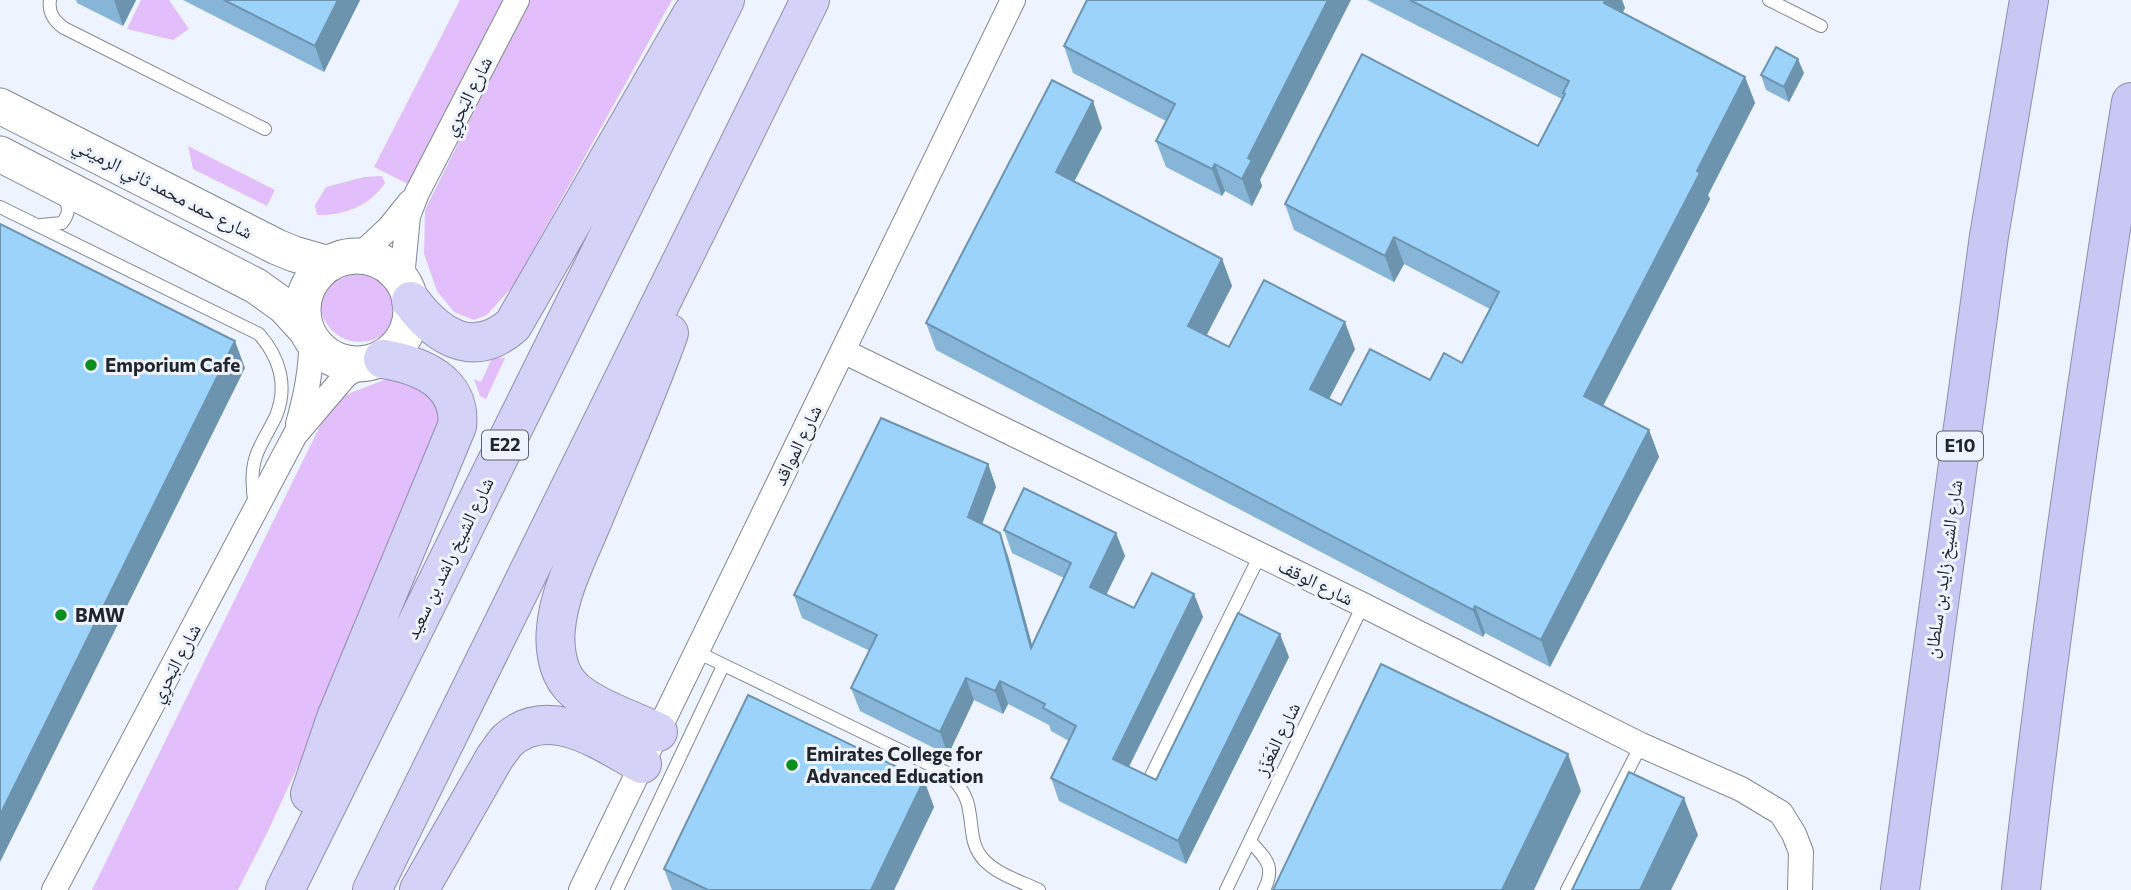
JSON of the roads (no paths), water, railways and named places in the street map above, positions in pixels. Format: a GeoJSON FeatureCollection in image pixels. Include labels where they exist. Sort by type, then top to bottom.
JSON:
{"type":"FeatureCollection","features":[{"type":"Feature","properties":{"kind":"highway"},"geometry":{"type":"LineString","coordinates":[[406,290],[423,317],[437,330],[454,339],[473,343],[495,338],[513,325],[700,0]]}},
{"type":"Feature","properties":{"kind":"highway","name":"شارع الشيخ راشد بن سعيد"},"geometry":{"type":"LineString","coordinates":[[285,890],[725,0]]}},
{"type":"Feature","properties":{"kind":"highway"},"geometry":{"type":"LineString","coordinates":[[372,890],[810,0]]}},
{"type":"Feature","properties":{"kind":"highway","name":"شارع الشيخ زايد بن سلطان"},"geometry":{"type":"LineString","coordinates":[[1900,890],[1989,236],[2029,1]]}},
{"type":"Feature","properties":{"kind":"highway"},"geometry":{"type":"LineString","coordinates":[[2021,890],[2060,573],[2098,306],[2131,102]]}},
{"type":"Feature","properties":{"kind":"highway"},"geometry":{"type":"LineString","coordinates":[[650,748],[569,685],[561,670],[556,648],[556,627],[568,581],[654,375],[710,201]]}},
{"type":"Feature","properties":{"kind":"highway"},"geometry":{"type":"LineString","coordinates":[[278,890],[336,718],[457,426],[457,405],[453,396],[435,379],[411,366],[373,362]]}},
{"type":"Feature","properties":{"kind":"highway"},"geometry":{"type":"LineString","coordinates":[[419,890],[495,757],[508,741],[522,731],[543,724],[563,725],[581,732],[650,748]]}},
{"type":"Feature","properties":{"kind":"main road","name":"شارع حمد محمد ثاني الرميثي"},"geometry":{"type":"LineString","coordinates":[[0,106],[277,247],[294,254],[344,260]]}},
{"type":"Feature","properties":{"kind":"main road"},"geometry":{"type":"LineString","coordinates":[[0,154],[256,286],[284,306],[325,354],[343,364],[373,362],[397,349],[412,318],[406,290],[390,266],[376,259],[344,260],[313,280],[303,301],[303,316],[309,335]]}},
{"type":"Feature","properties":{"kind":"street","name":"شارع البَحرِي"},"geometry":{"type":"LineString","coordinates":[[406,290],[408,216],[416,193],[517,0]]}},
{"type":"Feature","properties":{"kind":"street","name":"شارع المواقد"},"geometry":{"type":"LineString","coordinates":[[581,890],[1013,0]]}},
{"type":"Feature","properties":{"kind":"street","name":"شارع البَحرِي"},"geometry":{"type":"LineString","coordinates":[[344,260],[389,228],[416,193]]}},
{"type":"Feature","properties":{"kind":"street","name":"شارع البَحرِي"},"geometry":{"type":"LineString","coordinates":[[295,435],[312,358],[309,335]]}},
{"type":"Feature","properties":{"kind":"street","name":"شارع الوقف"},"geometry":{"type":"LineString","coordinates":[[843,351],[1363,605],[1641,745],[1741,789],[1778,835],[1801,884]]}},
{"type":"Feature","properties":{"kind":"street","name":"شارع البَحرِي"},"geometry":{"type":"LineString","coordinates":[[54,890],[295,435],[346,375],[373,362]]}},
{"type":"Feature","properties":{"kind":"lane"},"geometry":{"type":"LineString","coordinates":[[50,0],[51,16],[65,28],[265,129]]}},
{"type":"Feature","properties":{"kind":"lane"},"geometry":{"type":"LineString","coordinates":[[1769,0],[1821,26]]}},
{"type":"Feature","properties":{"kind":"lane"},"geometry":{"type":"LineString","coordinates":[[37,226],[62,223],[69,214],[68,205],[57,183]]}},
{"type":"Feature","properties":{"kind":"lane"},"geometry":{"type":"LineString","coordinates":[[0,207],[259,334],[269,345],[281,373],[282,388],[275,416],[256,456],[253,469],[256,509]]}},
{"type":"Feature","properties":{"kind":"lane"},"geometry":{"type":"LineString","coordinates":[[1148,782],[1260,555]]}},
{"type":"Feature","properties":{"kind":"lane","name":"شارع المُعَزَز"},"geometry":{"type":"LineString","coordinates":[[1226,890],[1363,605]]}},
{"type":"Feature","properties":{"kind":"lane"},"geometry":{"type":"LineString","coordinates":[[697,652],[947,773],[965,795],[971,834],[979,854],[995,869],[1039,890]]}},
{"type":"Feature","properties":{"kind":"lane"},"geometry":{"type":"LineString","coordinates":[[617,890],[723,666]]}},
{"type":"Feature","properties":{"kind":"lane"},"geometry":{"type":"LineString","coordinates":[[1567,890],[1641,745]]}},
{"type":"Feature","properties":{"kind":"lane"},"geometry":{"type":"LineString","coordinates":[[1250,841],[1270,867],[1264,890]]}},
{"type":"Feature","properties":{"kind":"place","name":"Emporium Cafe"},"geometry":{"type":"Point","coordinates":[91,365]}},
{"type":"Feature","properties":{"kind":"place","name":"BMW"},"geometry":{"type":"Point","coordinates":[61,615]}},
{"type":"Feature","properties":{"kind":"place","name":"Emirates College for Advanced Education"},"geometry":{"type":"Point","coordinates":[792,765]}}]}
